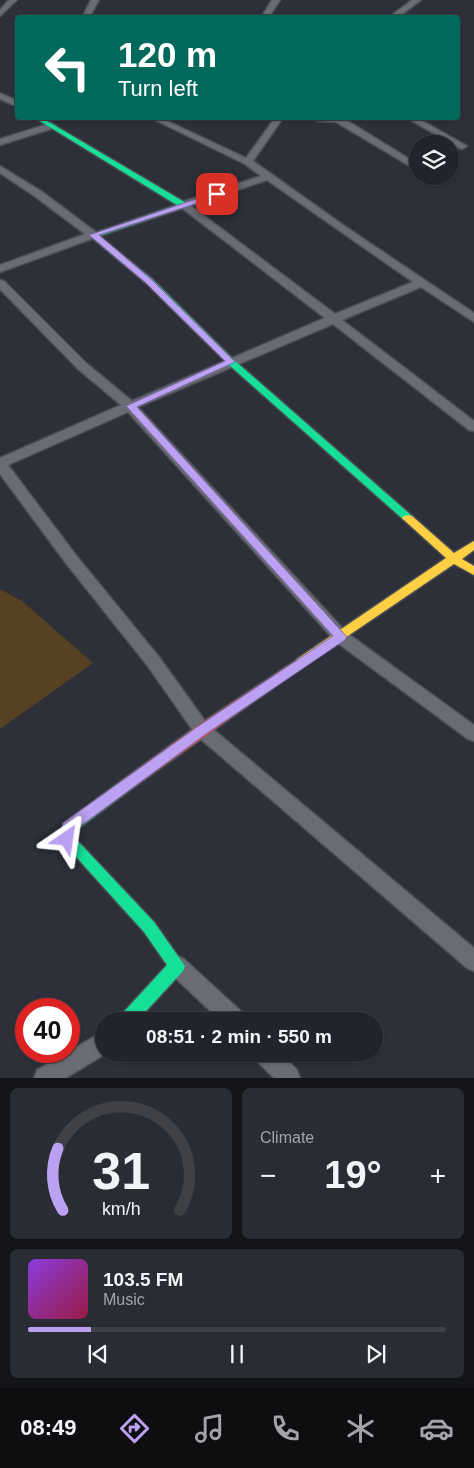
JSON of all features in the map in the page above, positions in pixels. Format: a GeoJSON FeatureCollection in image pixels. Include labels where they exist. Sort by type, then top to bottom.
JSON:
{"type":"FeatureCollection","features":[{"type":"Feature","properties":{"kind":"street"},"geometry":{"type":"LineString","coordinates":[[0,14],[13,0]]}},
{"type":"Feature","properties":{"kind":"street"},"geometry":{"type":"LineString","coordinates":[[87,15],[95,0]]}},
{"type":"Feature","properties":{"kind":"street"},"geometry":{"type":"LineString","coordinates":[[266,15],[276,0]]}},
{"type":"Feature","properties":{"kind":"street"},"geometry":{"type":"LineString","coordinates":[[395,15],[417,0]]}},
{"type":"Feature","properties":{"kind":"street"},"geometry":{"type":"LineString","coordinates":[[0,96],[15,103]]}},
{"type":"Feature","properties":{"kind":"street"},"geometry":{"type":"LineString","coordinates":[[159,120],[248,162],[474,318]]}},
{"type":"Feature","properties":{"kind":"street"},"geometry":{"type":"LineString","coordinates":[[248,162],[278,120]]}},
{"type":"Feature","properties":{"kind":"street"},"geometry":{"type":"LineString","coordinates":[[343,120],[409,162]]}},
{"type":"Feature","properties":{"kind":"street"},"geometry":{"type":"LineString","coordinates":[[415,120],[462,146]]}},
{"type":"Feature","properties":{"kind":"street"},"geometry":{"type":"LineString","coordinates":[[0,142],[45,122],[183,205],[474,427]]}},
{"type":"Feature","properties":{"kind":"street"},"geometry":{"type":"LineString","coordinates":[[0,168],[37,192],[93,235],[149,282],[231,362],[454,559],[474,571]]}},
{"type":"Feature","properties":{"kind":"street"},"geometry":{"type":"LineString","coordinates":[[0,269],[93,235],[268,177]]}},
{"type":"Feature","properties":{"kind":"street"},"geometry":{"type":"LineString","coordinates":[[421,282],[231,362],[0,464],[70,558],[153,660],[202,730],[474,961]]}},
{"type":"Feature","properties":{"kind":"street"},"geometry":{"type":"LineString","coordinates":[[0,284],[82,366],[130,406],[341,637],[474,734]]}},
{"type":"Feature","properties":{"kind":"street"},"geometry":{"type":"LineString","coordinates":[[226,1012],[177,966],[149,927],[67,839],[68,828],[202,730],[474,545]]}},
{"type":"Feature","properties":{"kind":"street"},"geometry":{"type":"LineString","coordinates":[[134,1012],[177,966]]}},
{"type":"Feature","properties":{"kind":"street"},"geometry":{"type":"LineString","coordinates":[[45,1078],[95,1047]]}},
{"type":"Feature","properties":{"kind":"street"},"geometry":{"type":"LineString","coordinates":[[274,1062],[289,1078]]}},
{"type":"Feature","properties":{"kind":"shaded area"},"geometry":{"type":"Polygon","coordinates":[[[0,589],[22,601],[93,663],[0,729],[0,589]]]}},
{"type":"Feature","properties":{"kind":"traffic: fast"},"geometry":{"type":"LineString","coordinates":[[41,120],[183,205],[93,235],[149,281],[231,362],[408,518]]}},
{"type":"Feature","properties":{"kind":"traffic: fast"},"geometry":{"type":"LineString","coordinates":[[129,783],[68,828],[67,839],[149,927],[177,966],[134,1012]]}},
{"type":"Feature","properties":{"kind":"traffic: slow"},"geometry":{"type":"LineString","coordinates":[[408,518],[454,559],[474,571]]}},
{"type":"Feature","properties":{"kind":"traffic: slow"},"geometry":{"type":"LineString","coordinates":[[301,662],[474,545]]}},
{"type":"Feature","properties":{"kind":"traffic: jam"},"geometry":{"type":"LineString","coordinates":[[129,783],[301,662]]}},
{"type":"Feature","properties":{"kind":"route"},"geometry":{"type":"LineString","coordinates":[[67,839],[68,828],[202,730],[341,637],[130,406],[231,362],[149,282],[93,235],[217,194]]}}]}
